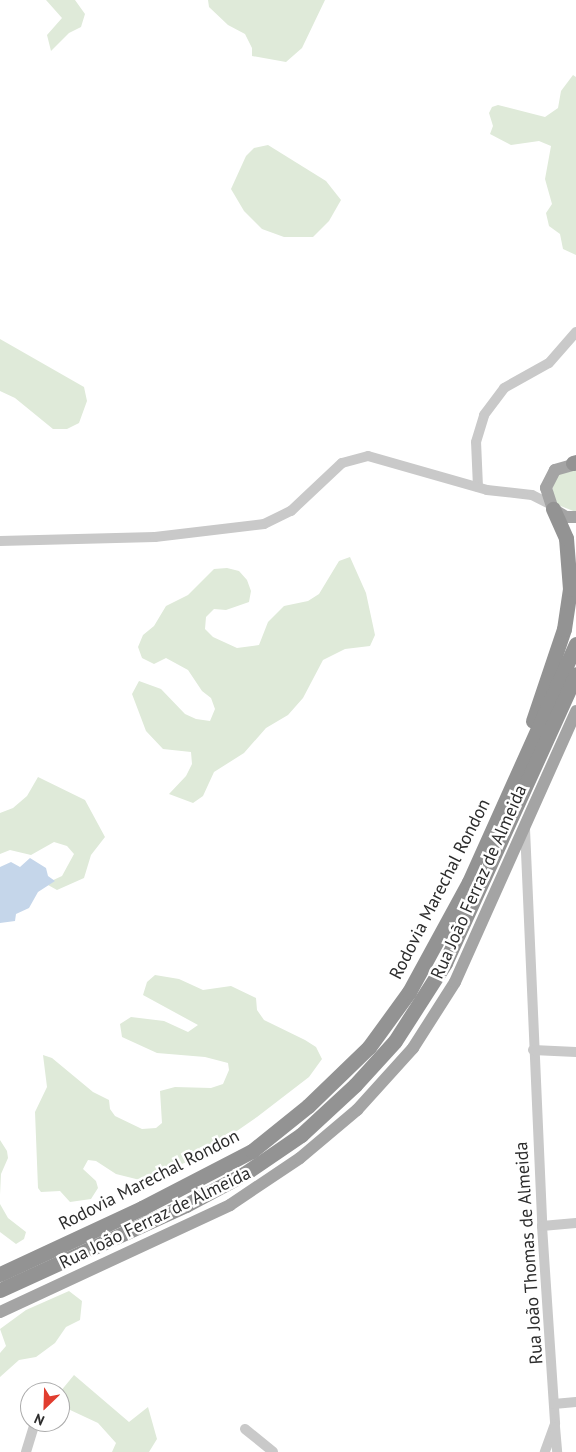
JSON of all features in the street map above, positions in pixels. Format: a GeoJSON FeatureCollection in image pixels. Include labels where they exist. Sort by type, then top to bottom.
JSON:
{"type":"FeatureCollection","features":[{"type":"Feature","properties":{"kind":"highway"},"geometry":{"type":"LineString","coordinates":[[512,790],[518,762],[566,617],[568,551],[552,506]]}},
{"type":"Feature","properties":{"kind":"highway","name":"Rodovia Marechal Rondon"},"geometry":{"type":"LineString","coordinates":[[0,1274],[202,1178],[252,1150],[308,1106],[369,1047],[409,992],[469,882],[576,644]]}},
{"type":"Feature","properties":{"kind":"highway","name":"Rodovia Marechal Rondon"},"geometry":{"type":"LineString","coordinates":[[0,1290],[186,1205],[244,1174],[300,1135],[355,1085],[395,1041],[445,962],[576,674]]}},
{"type":"Feature","properties":{"kind":"main road"},"geometry":{"type":"LineString","coordinates":[[575,463],[555,470],[546,488],[552,506],[566,516],[576,517]]}},
{"type":"Feature","properties":{"kind":"main road","name":"Rua João Ferraz de Almeida"},"geometry":{"type":"LineString","coordinates":[[0,1312],[230,1204],[300,1158],[357,1110],[413,1048],[455,982],[576,711]]}},
{"type":"Feature","properties":{"kind":"street"},"geometry":{"type":"LineString","coordinates":[[483,488],[476,442],[484,415],[504,388],[549,362],[576,332]]}},
{"type":"Feature","properties":{"kind":"street"},"geometry":{"type":"LineString","coordinates":[[0,541],[155,537],[264,524],[291,510],[342,463],[360,457],[382,458],[483,488],[532,495],[552,506]]}},
{"type":"Feature","properties":{"kind":"street"},"geometry":{"type":"LineString","coordinates":[[532,495],[546,488]]}},
{"type":"Feature","properties":{"kind":"street","name":"Rua João Thomas de Almeida"},"geometry":{"type":"LineString","coordinates":[[526,820],[533,1050],[555,1424],[545,1452]]}},
{"type":"Feature","properties":{"kind":"street"},"geometry":{"type":"LineString","coordinates":[[533,1050],[576,1052]]}},
{"type":"Feature","properties":{"kind":"street"},"geometry":{"type":"LineString","coordinates":[[542,1226],[576,1223]]}},
{"type":"Feature","properties":{"kind":"street"},"geometry":{"type":"LineString","coordinates":[[554,1404],[576,1402]]}},
{"type":"Feature","properties":{"kind":"street"},"geometry":{"type":"LineString","coordinates":[[555,1424],[557,1452]]}},
{"type":"Feature","properties":{"kind":"street"},"geometry":{"type":"LineString","coordinates":[[245,1429],[272,1452]]}},
{"type":"Feature","properties":{"kind":"street"},"geometry":{"type":"LineString","coordinates":[[27,1452],[32,1432]]}},
{"type":"Feature","properties":{"kind":"green space"},"geometry":{"type":"Polygon","coordinates":[[[46,0],[75,0],[85,14],[81,27],[69,33],[51,51],[47,35],[62,18],[46,0]]]}},
{"type":"Feature","properties":{"kind":"green space"},"geometry":{"type":"Polygon","coordinates":[[[208,0],[325,0],[302,48],[286,62],[252,56],[252,48],[245,34],[228,25],[209,7],[208,0]]]}},
{"type":"Feature","properties":{"kind":"green space"},"geometry":{"type":"Polygon","coordinates":[[[573,75],[576,77],[576,255],[563,249],[560,234],[549,226],[546,213],[552,204],[545,179],[551,146],[539,141],[511,145],[490,134],[493,126],[489,113],[492,107],[498,105],[545,117],[558,108],[561,91],[573,75]]]}},
{"type":"Feature","properties":{"kind":"green space"},"geometry":{"type":"Polygon","coordinates":[[[268,145],[326,181],[341,200],[329,221],[313,237],[284,237],[262,229],[244,211],[231,189],[246,156],[254,148],[268,145]]]}},
{"type":"Feature","properties":{"kind":"green space"},"geometry":{"type":"Polygon","coordinates":[[[0,339],[84,387],[87,401],[79,423],[67,429],[53,429],[15,398],[0,391],[0,339]]]}},
{"type":"Feature","properties":{"kind":"green space"},"geometry":{"type":"Polygon","coordinates":[[[572,467],[576,467],[576,512],[558,505],[552,492],[555,477],[572,467]]]}},
{"type":"Feature","properties":{"kind":"green space"},"geometry":{"type":"Polygon","coordinates":[[[350,557],[366,593],[375,635],[370,646],[345,649],[323,660],[303,698],[288,715],[266,728],[244,753],[214,772],[203,796],[193,803],[169,794],[186,776],[192,764],[191,752],[163,749],[146,731],[132,694],[139,681],[161,689],[185,714],[196,719],[210,721],[215,709],[211,698],[202,691],[188,670],[166,658],[154,664],[142,658],[138,647],[143,635],[154,626],[166,606],[188,595],[214,569],[227,568],[239,571],[247,580],[251,591],[249,602],[226,610],[214,609],[206,617],[205,629],[213,637],[237,648],[259,645],[268,622],[284,606],[308,601],[319,594],[339,561],[350,557]]]}},
{"type":"Feature","properties":{"kind":"green space"},"geometry":{"type":"Polygon","coordinates":[[[38,777],[85,800],[105,837],[91,855],[84,878],[57,890],[48,885],[49,882],[62,876],[74,854],[67,846],[54,842],[31,855],[10,850],[0,854],[0,813],[13,808],[27,796],[38,777]]]}},
{"type":"Feature","properties":{"kind":"green space"},"geometry":{"type":"Polygon","coordinates":[[[155,975],[179,979],[203,990],[231,986],[256,998],[257,1010],[264,1020],[316,1047],[322,1059],[309,1077],[257,1117],[205,1153],[153,1178],[144,1181],[116,1174],[96,1161],[88,1160],[83,1169],[96,1181],[98,1188],[91,1199],[70,1202],[60,1191],[41,1192],[38,1188],[35,1112],[47,1087],[43,1055],[52,1058],[93,1092],[109,1100],[110,1109],[115,1116],[142,1129],[156,1128],[162,1123],[160,1091],[175,1087],[211,1088],[223,1084],[229,1070],[228,1063],[205,1057],[157,1053],[122,1037],[120,1024],[131,1017],[164,1021],[188,1032],[198,1025],[143,995],[147,982],[155,975]]]}},
{"type":"Feature","properties":{"kind":"green space"},"geometry":{"type":"Polygon","coordinates":[[[0,1140],[7,1151],[8,1158],[1,1174],[0,1195],[0,1140]]]}},
{"type":"Feature","properties":{"kind":"green space"},"geometry":{"type":"Polygon","coordinates":[[[0,1204],[8,1218],[26,1232],[24,1239],[16,1244],[0,1232],[0,1204]]]}},
{"type":"Feature","properties":{"kind":"green space"},"geometry":{"type":"Polygon","coordinates":[[[69,1291],[82,1301],[80,1320],[66,1327],[55,1343],[36,1357],[19,1360],[0,1377],[0,1353],[6,1346],[0,1329],[26,1310],[69,1291]]]}},
{"type":"Feature","properties":{"kind":"green space"},"geometry":{"type":"Polygon","coordinates":[[[74,1375],[129,1422],[148,1407],[157,1439],[149,1452],[112,1452],[116,1443],[98,1423],[70,1410],[70,1382],[68,1382],[74,1375]]]}},
{"type":"Feature","properties":{"kind":"water"},"geometry":{"type":"Polygon","coordinates":[[[30,858],[46,868],[48,876],[55,881],[38,892],[29,908],[16,914],[15,921],[0,923],[0,867],[11,862],[20,867],[30,858]]]}}]}
